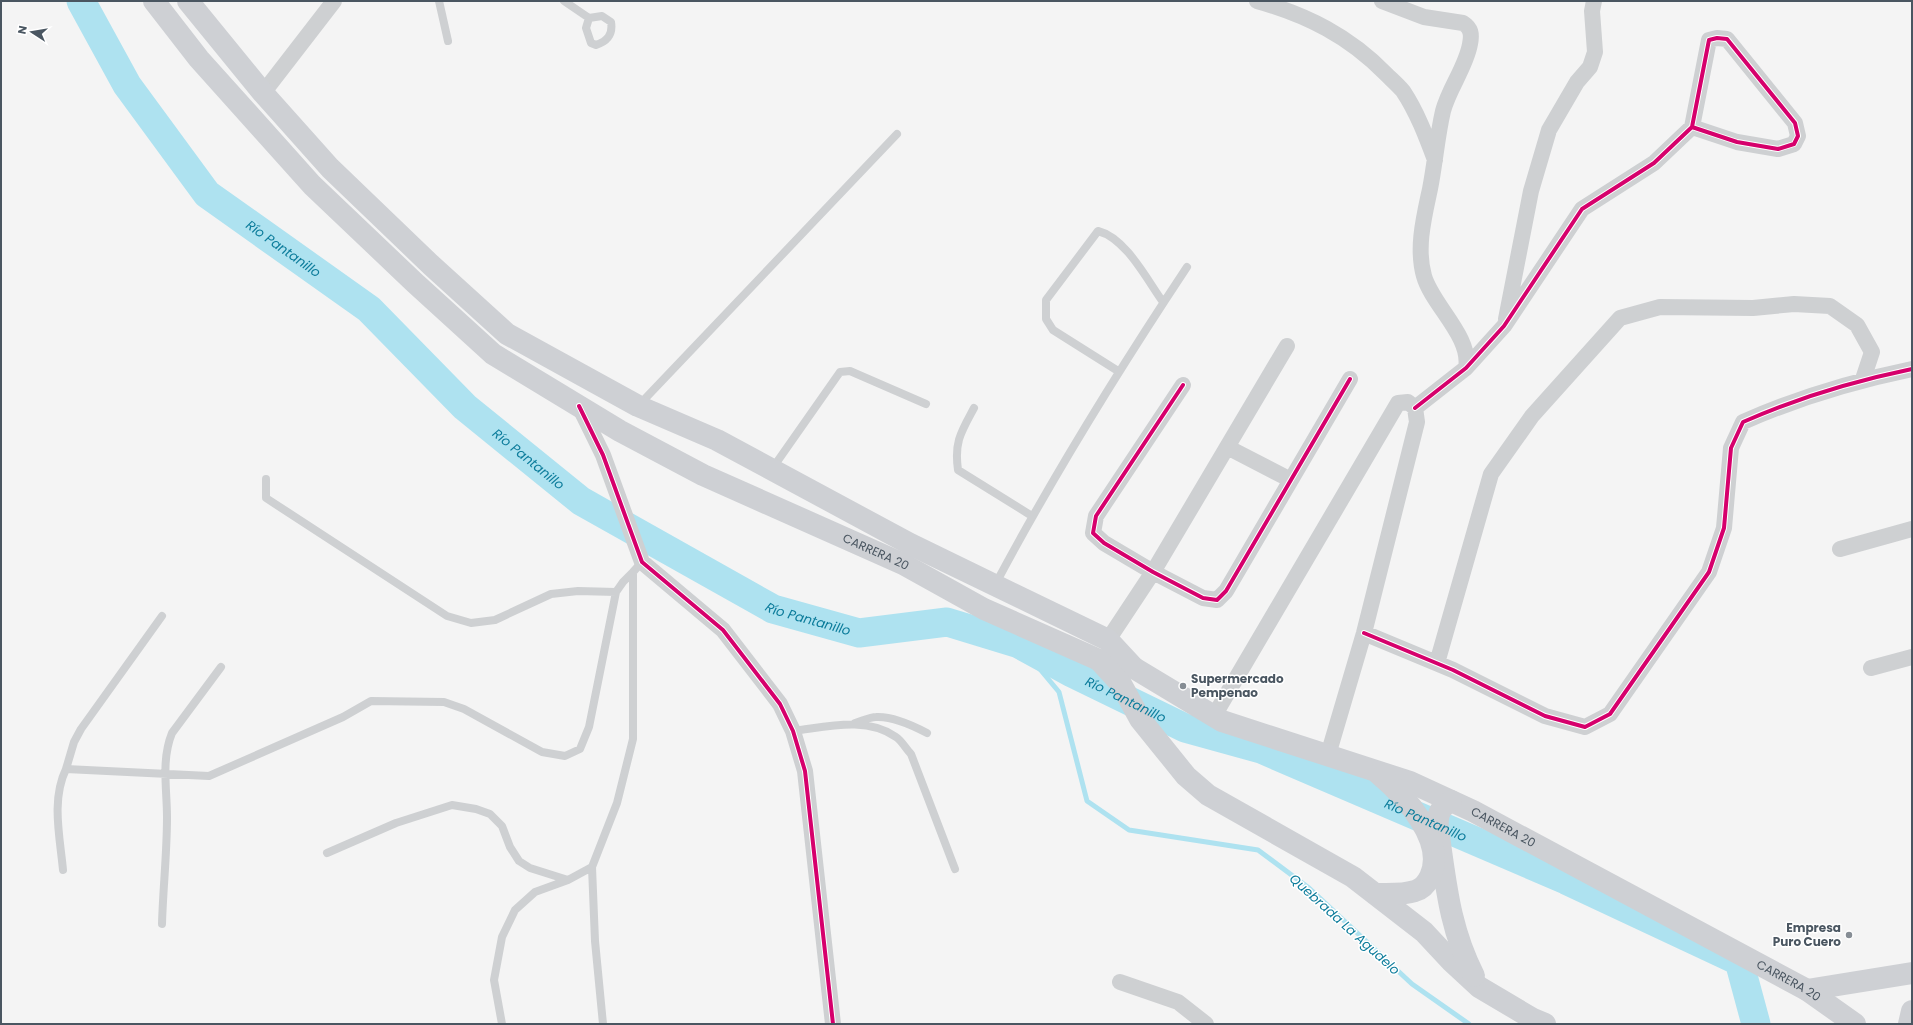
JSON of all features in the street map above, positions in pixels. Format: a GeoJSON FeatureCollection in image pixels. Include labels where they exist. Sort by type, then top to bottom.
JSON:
{"type":"FeatureCollection","features":[{"type":"Feature","properties":{"kind":"main road","name":"CARRERA 20"},"geometry":{"type":"LineString","coordinates":[[154,1],[199,59],[312,185],[403,272],[493,354],[620,431],[703,475],[903,564],[984,609],[1099,660],[1128,676],[1214,716],[1410,782],[1473,811],[1807,990],[1855,1024]]}},
{"type":"Feature","properties":{"kind":"main road","name":"CARRERA 20"},"geometry":{"type":"LineString","coordinates":[[188,1],[263,93],[330,168],[431,265],[507,334],[638,406],[717,440],[910,544],[1108,640],[1128,676]]}},
{"type":"Feature","properties":{"kind":"main road"},"geometry":{"type":"LineString","coordinates":[[1128,676],[1140,719],[1186,776],[1208,795],[1353,877],[1424,932],[1452,962],[1479,987],[1533,1019],[1545,1024]]}},
{"type":"Feature","properties":{"kind":"main road"},"geometry":{"type":"LineString","coordinates":[[1375,770],[1400,794],[1424,821],[1433,850],[1433,870],[1427,883],[1416,891],[1397,894],[1376,894]]}},
{"type":"Feature","properties":{"kind":"main road"},"geometry":{"type":"LineString","coordinates":[[1424,821],[1437,815],[1442,806],[1451,801]]}},
{"type":"Feature","properties":{"kind":"main road"},"geometry":{"type":"LineString","coordinates":[[1424,821],[1453,927],[1463,955],[1479,987]]}},
{"type":"Feature","properties":{"kind":"main road"},"geometry":{"type":"LineString","coordinates":[[1807,990],[1912,973]]}},
{"type":"Feature","properties":{"kind":"main road"},"geometry":{"type":"LineString","coordinates":[[1909,1024],[1912,1011]]}},
{"type":"Feature","properties":{"kind":"street"},"geometry":{"type":"LineString","coordinates":[[263,93],[334,1]]}},
{"type":"Feature","properties":{"kind":"street"},"geometry":{"type":"LineString","coordinates":[[1257,1],[1297,15],[1331,30],[1355,45],[1402,90],[1422,124],[1436,160]]}},
{"type":"Feature","properties":{"kind":"street"},"geometry":{"type":"LineString","coordinates":[[1382,1],[1424,17],[1463,23],[1468,26],[1471,32],[1470,44],[1466,57],[1444,111],[1425,214],[1420,253],[1424,277],[1438,305],[1458,334],[1467,360],[1466,368]]}},
{"type":"Feature","properties":{"kind":"street"},"geometry":{"type":"LineString","coordinates":[[1504,326],[1532,191],[1549,130],[1577,82],[1590,68],[1595,52],[1592,11],[1594,1]]}},
{"type":"Feature","properties":{"kind":"street"},"geometry":{"type":"LineString","coordinates":[[1415,408],[1466,368],[1504,326],[1582,208],[1654,164],[1692,127],[1709,40],[1717,38],[1727,39],[1795,124],[1798,136],[1794,144],[1778,149],[1736,142],[1692,127]]}},
{"type":"Feature","properties":{"kind":"street"},"geometry":{"type":"LineString","coordinates":[[1437,663],[1491,474],[1532,416],[1620,318],[1660,307],[1753,308],[1794,304],[1830,306],[1857,325],[1872,352],[1863,379]]}},
{"type":"Feature","properties":{"kind":"street"},"geometry":{"type":"LineString","coordinates":[[1108,640],[1153,572],[1287,346]]}},
{"type":"Feature","properties":{"kind":"street"},"geometry":{"type":"LineString","coordinates":[[1364,633],[1453,670],[1545,716],[1585,727],[1610,714],[1709,572],[1724,528],[1731,448],[1743,422],[1778,406],[1863,379],[1912,369]]}},
{"type":"Feature","properties":{"kind":"street"},"geometry":{"type":"LineString","coordinates":[[1183,385],[1096,516],[1093,533],[1104,543],[1153,572],[1203,598],[1217,600],[1226,591],[1350,379]]}},
{"type":"Feature","properties":{"kind":"street"},"geometry":{"type":"LineString","coordinates":[[1214,716],[1398,403],[1408,402],[1415,408],[1418,422],[1364,633],[1328,755]]}},
{"type":"Feature","properties":{"kind":"street"},"geometry":{"type":"LineString","coordinates":[[579,406],[603,455],[638,562],[723,630],[780,704],[794,731],[805,771],[833,1024]]}},
{"type":"Feature","properties":{"kind":"street"},"geometry":{"type":"LineString","coordinates":[[1227,446],[1291,480]]}},
{"type":"Feature","properties":{"kind":"street"},"geometry":{"type":"LineString","coordinates":[[1840,549],[1912,530]]}},
{"type":"Feature","properties":{"kind":"street"},"geometry":{"type":"LineString","coordinates":[[1871,668],[1912,657]]}},
{"type":"Feature","properties":{"kind":"street"},"geometry":{"type":"LineString","coordinates":[[1120,982],[1178,1002],[1206,1024]]}},
{"type":"Feature","properties":{"kind":"lane"},"geometry":{"type":"LineString","coordinates":[[439,1],[448,41]]}},
{"type":"Feature","properties":{"kind":"lane"},"geometry":{"type":"LineString","coordinates":[[564,1],[588,18]]}},
{"type":"Feature","properties":{"kind":"lane"},"geometry":{"type":"LineString","coordinates":[[638,406],[897,134]]}},
{"type":"Feature","properties":{"kind":"lane"},"geometry":{"type":"LineString","coordinates":[[1118,370],[1053,330],[1046,319],[1046,300],[1098,231],[1109,234],[1124,247],[1163,302]]}},
{"type":"Feature","properties":{"kind":"lane"},"geometry":{"type":"LineString","coordinates":[[995,586],[1032,516],[1118,370],[1186,267]]}},
{"type":"Feature","properties":{"kind":"lane"},"geometry":{"type":"LineString","coordinates":[[772,470],[840,372],[850,371],[926,404]]}},
{"type":"Feature","properties":{"kind":"lane"},"geometry":{"type":"LineString","coordinates":[[974,408],[960,434],[956,453],[958,470],[1032,516]]}},
{"type":"Feature","properties":{"kind":"lane"},"geometry":{"type":"LineString","coordinates":[[266,479],[266,498],[447,616],[471,623],[495,620],[551,594],[578,591],[616,592]]}},
{"type":"Feature","properties":{"kind":"lane"},"geometry":{"type":"LineString","coordinates":[[66,769],[209,776],[343,717],[371,701],[444,702],[464,709],[542,752],[565,756],[580,749],[589,727],[616,592],[638,562]]}},
{"type":"Feature","properties":{"kind":"lane"},"geometry":{"type":"LineString","coordinates":[[602,1024],[595,949],[592,867],[617,803],[633,739],[638,562]]}},
{"type":"Feature","properties":{"kind":"lane"},"geometry":{"type":"LineString","coordinates":[[63,870],[58,802],[60,782],[66,769],[74,742],[81,729],[162,616]]}},
{"type":"Feature","properties":{"kind":"lane"},"geometry":{"type":"LineString","coordinates":[[162,924],[167,818],[165,759],[168,744],[172,733],[221,667]]}},
{"type":"Feature","properties":{"kind":"lane"},"geometry":{"type":"LineString","coordinates":[[794,731],[855,724],[876,717],[900,722],[926,733]]}},
{"type":"Feature","properties":{"kind":"lane"},"geometry":{"type":"LineString","coordinates":[[855,724],[884,730],[898,738],[910,754],[955,869]]}},
{"type":"Feature","properties":{"kind":"lane"},"geometry":{"type":"LineString","coordinates":[[327,853],[396,823],[452,805],[476,809],[490,814],[502,826],[510,847],[519,861],[530,868],[568,880]]}},
{"type":"Feature","properties":{"kind":"lane"},"geometry":{"type":"LineString","coordinates":[[502,1024],[494,980],[502,937],[515,910],[535,892],[568,880],[592,867]]}},
{"type":"Feature","properties":{"kind":"waterway","name":"Río Pantanillo"},"geometry":{"type":"LineString","coordinates":[[81,1],[127,85],[207,194],[369,309],[465,407],[581,501],[773,609],[859,633],[947,622],[1019,644],[1072,673],[1185,728],[1261,749],[1566,880],[1739,961],[1756,1024]]}},
{"type":"Feature","properties":{"kind":"waterway","name":"Quebrada La Agudelo"},"geometry":{"type":"LineString","coordinates":[[1019,644],[1059,692],[1087,801],[1129,830],[1258,850],[1309,888],[1412,984],[1469,1024]]}},
{"type":"Feature","properties":{"kind":"cycle path"},"geometry":{"type":"LineString","coordinates":[[1415,408],[1466,368],[1504,326],[1582,209],[1654,163],[1692,127],[1709,40],[1717,38],[1727,39],[1795,123],[1798,136],[1794,144],[1778,149],[1737,142],[1692,127]]}},
{"type":"Feature","properties":{"kind":"cycle path"},"geometry":{"type":"LineString","coordinates":[[1364,633],[1453,670],[1545,716],[1585,727],[1610,714],[1709,572],[1724,528],[1731,448],[1743,422],[1784,405],[1826,391],[1912,369]]}},
{"type":"Feature","properties":{"kind":"cycle path"},"geometry":{"type":"LineString","coordinates":[[1183,385],[1096,516],[1093,533],[1104,543],[1153,572],[1203,598],[1217,600],[1226,591],[1350,379]]}},
{"type":"Feature","properties":{"kind":"cycle path"},"geometry":{"type":"LineString","coordinates":[[579,406],[603,455],[642,562],[723,630],[780,704],[793,731],[805,771],[833,1024]]}},
{"type":"Feature","properties":{"kind":"place","name":"Supermercado Pempenao"},"geometry":{"type":"Point","coordinates":[1183,686]}},
{"type":"Feature","properties":{"kind":"place","name":"Empresa Puro Cuero"},"geometry":{"type":"Point","coordinates":[1849,935]}}]}
